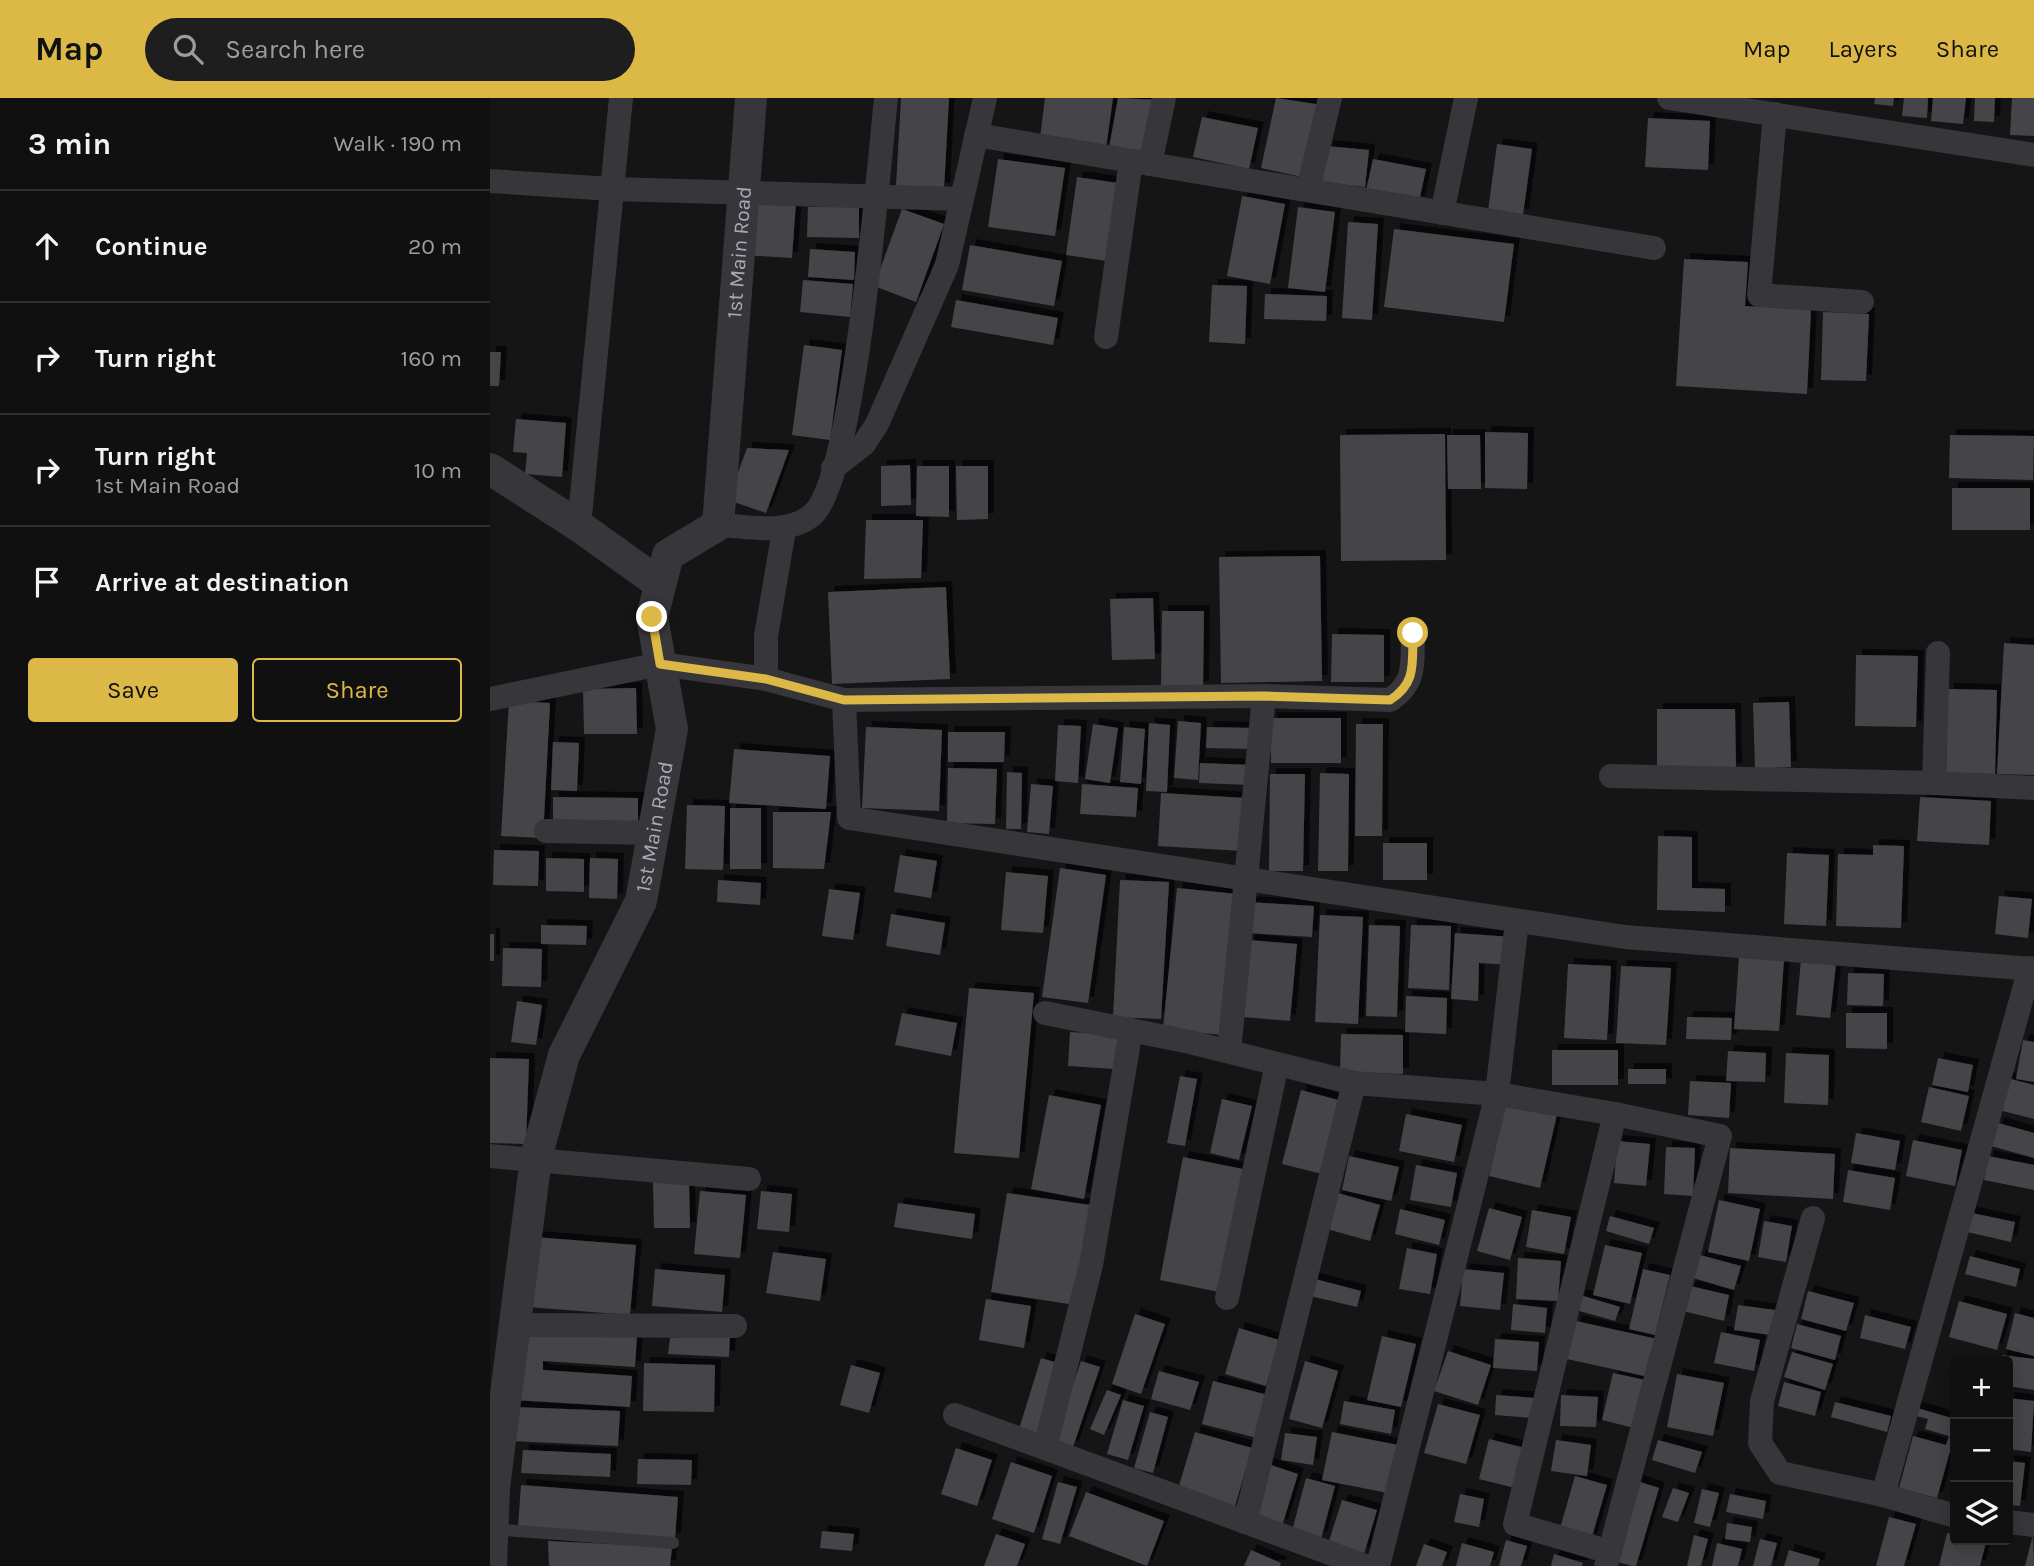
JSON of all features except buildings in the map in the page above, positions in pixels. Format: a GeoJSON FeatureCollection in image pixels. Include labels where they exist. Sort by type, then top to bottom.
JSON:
{"type":"FeatureCollection","features":[{"type":"Feature","properties":{"kind":"street"},"geometry":{"type":"LineString","coordinates":[[579,526],[621,98]]}},
{"type":"Feature","properties":{"kind":"street","name":"1st Main Road"},"geometry":{"type":"LineString","coordinates":[[491,1566],[495,1488],[536,1158],[564,1055],[640,901],[672,729],[652,617],[668,555],[718,525],[751,98]]}},
{"type":"Feature","properties":{"kind":"street"},"geometry":{"type":"LineString","coordinates":[[718,525],[784,530],[813,515],[826,492],[859,345],[886,98]]}},
{"type":"Feature","properties":{"kind":"street"},"geometry":{"type":"LineString","coordinates":[[833,468],[864,444],[883,412],[947,265],[985,98]]}},
{"type":"Feature","properties":{"kind":"street"},"geometry":{"type":"LineString","coordinates":[[1106,337],[1140,162],[1164,98]]}},
{"type":"Feature","properties":{"kind":"street"},"geometry":{"type":"LineString","coordinates":[[1308,190],[1330,98]]}},
{"type":"Feature","properties":{"kind":"street"},"geometry":{"type":"LineString","coordinates":[[1442,213],[1466,98]]}},
{"type":"Feature","properties":{"kind":"street"},"geometry":{"type":"LineString","coordinates":[[1669,98],[2034,155]]}},
{"type":"Feature","properties":{"kind":"street"},"geometry":{"type":"LineString","coordinates":[[1775,114],[1759,295],[1862,302]]}},
{"type":"Feature","properties":{"kind":"street"},"geometry":{"type":"LineString","coordinates":[[976,135],[1654,248]]}},
{"type":"Feature","properties":{"kind":"street"},"geometry":{"type":"LineString","coordinates":[[490,181],[612,189],[962,199]]}},
{"type":"Feature","properties":{"kind":"street"},"geometry":{"type":"LineString","coordinates":[[490,469],[579,526],[660,584]]}},
{"type":"Feature","properties":{"kind":"street"},"geometry":{"type":"LineString","coordinates":[[766,679],[766,636],[784,530]]}},
{"type":"Feature","properties":{"kind":"street"},"geometry":{"type":"LineString","coordinates":[[490,699],[660,664],[766,679],[844,700],[1264,696],[1390,700],[1405,690],[1412,668],[1413,633]]}},
{"type":"Feature","properties":{"kind":"street"},"geometry":{"type":"LineString","coordinates":[[1934,783],[1938,653]]}},
{"type":"Feature","properties":{"kind":"street"},"geometry":{"type":"LineString","coordinates":[[1229,1051],[1264,696]]}},
{"type":"Feature","properties":{"kind":"street"},"geometry":{"type":"LineString","coordinates":[[844,700],[849,818],[1625,937],[2032,968],[1883,1495]]}},
{"type":"Feature","properties":{"kind":"street"},"geometry":{"type":"LineString","coordinates":[[1611,776],[1934,783],[2034,789]]}},
{"type":"Feature","properties":{"kind":"street"},"geometry":{"type":"LineString","coordinates":[[546,831],[653,833]]}},
{"type":"Feature","properties":{"kind":"street"},"geometry":{"type":"LineString","coordinates":[[1378,1566],[1497,1094],[1517,921]]}},
{"type":"Feature","properties":{"kind":"street"},"geometry":{"type":"LineString","coordinates":[[1045,1013],[1229,1051],[1354,1083],[1497,1094],[1615,1114],[1720,1136],[1608,1559],[1515,1524],[1615,1114]]}},
{"type":"Feature","properties":{"kind":"street"},"geometry":{"type":"LineString","coordinates":[[1045,1448],[1091,1265],[1131,1030]]}},
{"type":"Feature","properties":{"kind":"street"},"geometry":{"type":"LineString","coordinates":[[1227,1298],[1277,1064]]}},
{"type":"Feature","properties":{"kind":"street"},"geometry":{"type":"LineString","coordinates":[[1245,1522],[1354,1083]]}},
{"type":"Feature","properties":{"kind":"street"},"geometry":{"type":"LineString","coordinates":[[490,1156],[749,1179]]}},
{"type":"Feature","properties":{"kind":"street"},"geometry":{"type":"LineString","coordinates":[[1813,1218],[1762,1401],[1760,1443],[1780,1473],[1883,1495],[1950,1515]]}},
{"type":"Feature","properties":{"kind":"street"},"geometry":{"type":"LineString","coordinates":[[515,1325],[735,1326]]}},
{"type":"Feature","properties":{"kind":"street"},"geometry":{"type":"LineString","coordinates":[[955,1415],[1365,1566]]}},
{"type":"Feature","properties":{"kind":"street"},"geometry":{"type":"LineString","coordinates":[[2013,1523],[2034,1525]]}},
{"type":"Feature","properties":{"kind":"lane"},"geometry":{"type":"LineString","coordinates":[[493,1529],[673,1544]]}},
{"type":"Feature","properties":{"kind":"route"},"geometry":{"type":"LineString","coordinates":[[652,617],[660,664],[766,679],[844,700],[1264,696],[1390,700],[1405,690],[1412,668],[1413,633]]}}]}
